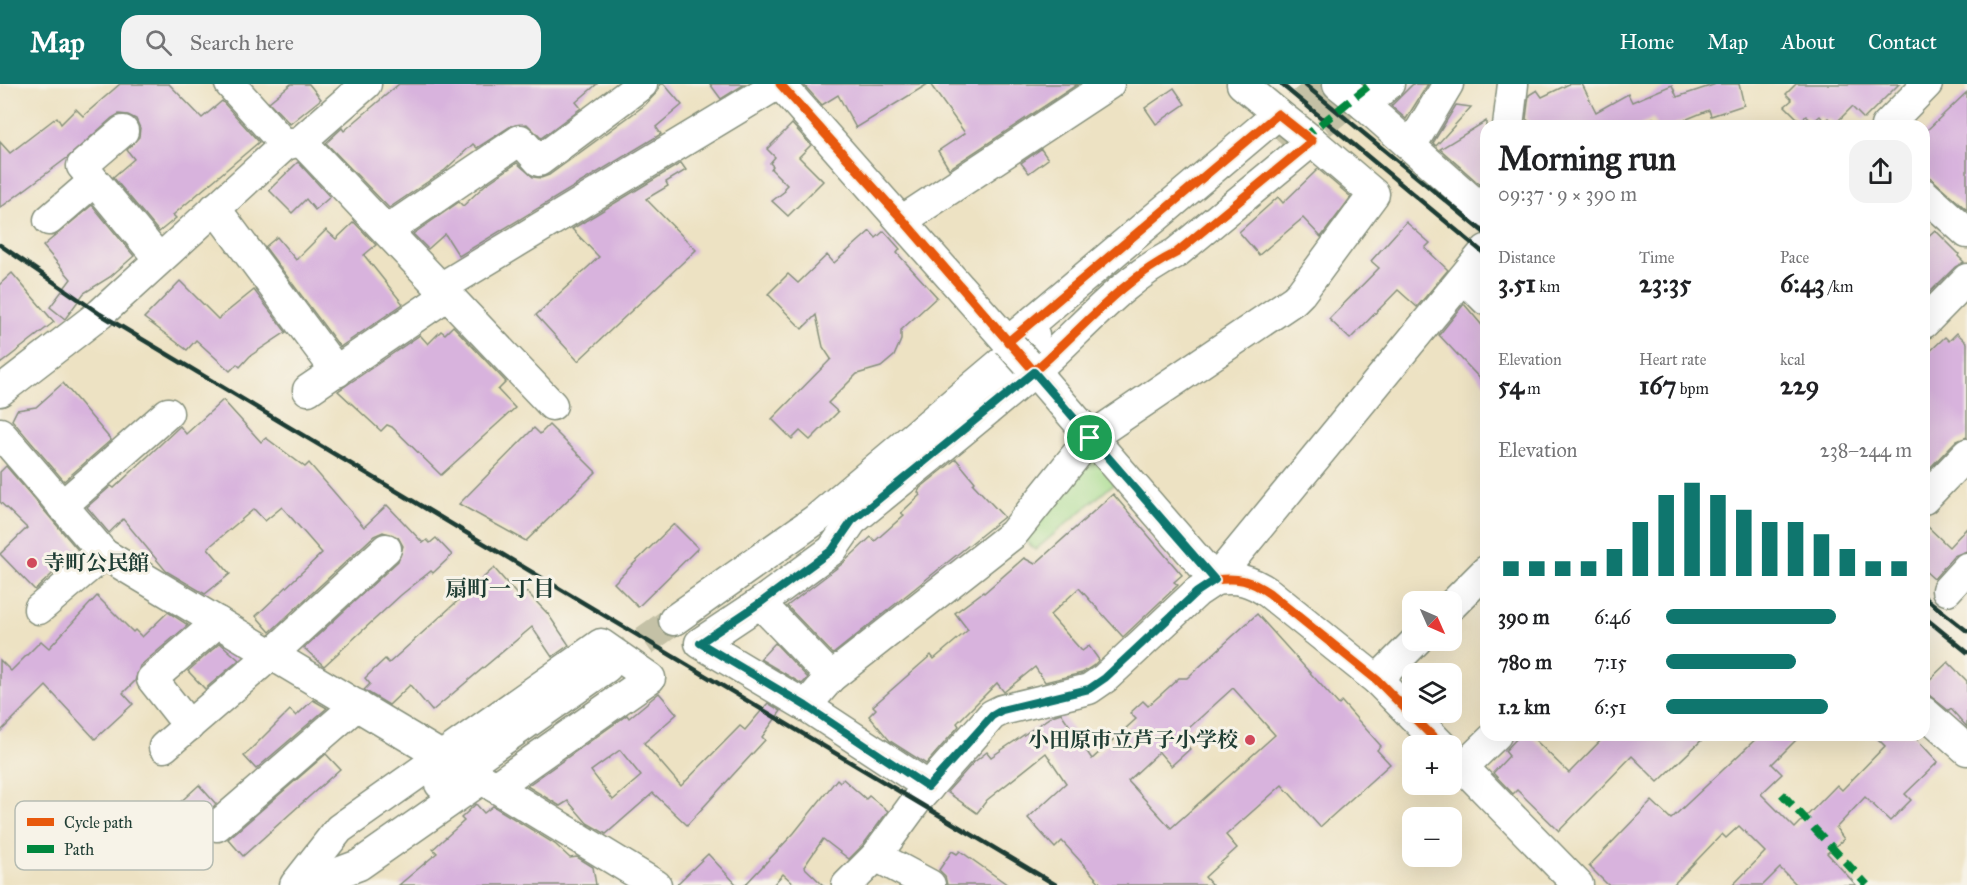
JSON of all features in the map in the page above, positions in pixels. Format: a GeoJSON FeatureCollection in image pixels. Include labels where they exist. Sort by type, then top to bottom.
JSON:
{"type":"FeatureCollection","features":[{"type":"Feature","properties":{"kind":"street"},"geometry":{"type":"LineString","coordinates":[[230,84],[388,230],[552,405]]}},
{"type":"Feature","properties":{"kind":"street"},"geometry":{"type":"LineString","coordinates":[[0,391],[100,315],[215,208],[366,84]]}},
{"type":"Feature","properties":{"kind":"street"},"geometry":{"type":"LineString","coordinates":[[388,230],[520,140],[539,161],[642,84]]}},
{"type":"Feature","properties":{"kind":"street"},"geometry":{"type":"LineString","coordinates":[[308,390],[337,372],[446,291],[779,84],[903,220],[1215,580]]}},
{"type":"Feature","properties":{"kind":"street"},"geometry":{"type":"LineString","coordinates":[[903,220],[1109,84]]}},
{"type":"Feature","properties":{"kind":"street"},"geometry":{"type":"LineString","coordinates":[[806,706],[831,677],[1013,534],[1090,438],[1294,300],[1374,194],[1312,141],[1277,132],[1242,84]]}},
{"type":"Feature","properties":{"kind":"street"},"geometry":{"type":"LineString","coordinates":[[1338,84],[1480,208]]}},
{"type":"Feature","properties":{"kind":"street"},"geometry":{"type":"LineString","coordinates":[[1364,105],[1389,84]]}},
{"type":"Feature","properties":{"kind":"street"},"geometry":{"type":"LineString","coordinates":[[1411,146],[1448,84]]}},
{"type":"Feature","properties":{"kind":"street"},"geometry":{"type":"LineString","coordinates":[[1509,120],[1513,84]]}},
{"type":"Feature","properties":{"kind":"street"},"geometry":{"type":"LineString","coordinates":[[1892,120],[1927,84]]}},
{"type":"Feature","properties":{"kind":"street"},"geometry":{"type":"LineString","coordinates":[[123,131],[82,166],[159,259]]}},
{"type":"Feature","properties":{"kind":"street"},"geometry":{"type":"LineString","coordinates":[[1023,359],[1122,290],[1158,261],[1277,132]]}},
{"type":"Feature","properties":{"kind":"street"},"geometry":{"type":"LineString","coordinates":[[928,787],[806,706],[700,643],[760,603],[832,550],[852,521],[1023,359],[1277,132]]}},
{"type":"Feature","properties":{"kind":"street"},"geometry":{"type":"LineString","coordinates":[[674,620],[815,520],[1277,132]]}},
{"type":"Feature","properties":{"kind":"street"},"geometry":{"type":"LineString","coordinates":[[1158,261],[1176,253],[1312,141]]}},
{"type":"Feature","properties":{"kind":"street"},"geometry":{"type":"LineString","coordinates":[[49,220],[94,181]]}},
{"type":"Feature","properties":{"kind":"street"},"geometry":{"type":"LineString","coordinates":[[1930,199],[1967,232]]}},
{"type":"Feature","properties":{"kind":"street"},"geometry":{"type":"LineString","coordinates":[[215,208],[337,372]]}},
{"type":"Feature","properties":{"kind":"street"},"geometry":{"type":"LineString","coordinates":[[847,885],[876,856],[928,787],[992,716],[1002,710],[1089,689],[1105,678],[1197,592],[1215,580],[1480,258]]}},
{"type":"Feature","properties":{"kind":"street"},"geometry":{"type":"LineString","coordinates":[[1464,278],[1480,294]]}},
{"type":"Feature","properties":{"kind":"street"},"geometry":{"type":"LineString","coordinates":[[1930,317],[1967,279]]}},
{"type":"Feature","properties":{"kind":"street"},"geometry":{"type":"LineString","coordinates":[[62,506],[168,413]]}},
{"type":"Feature","properties":{"kind":"street"},"geometry":{"type":"LineString","coordinates":[[0,433],[104,554],[441,756]]}},
{"type":"Feature","properties":{"kind":"street"},"geometry":{"type":"LineString","coordinates":[[1930,494],[1967,454]]}},
{"type":"Feature","properties":{"kind":"street"},"geometry":{"type":"LineString","coordinates":[[164,747],[272,654],[386,549]]}},
{"type":"Feature","properties":{"kind":"street"},"geometry":{"type":"LineString","coordinates":[[39,609],[104,554]]}},
{"type":"Feature","properties":{"kind":"street"},"geometry":{"type":"LineString","coordinates":[[1462,595],[1480,577]]}},
{"type":"Feature","properties":{"kind":"street"},"geometry":{"type":"LineString","coordinates":[[1215,580],[1237,578],[1251,581],[1377,680],[1431,735]]}},
{"type":"Feature","properties":{"kind":"street"},"geometry":{"type":"LineString","coordinates":[[760,603],[831,677]]}},
{"type":"Feature","properties":{"kind":"street"},"geometry":{"type":"LineString","coordinates":[[189,726],[152,679],[218,622]]}},
{"type":"Feature","properties":{"kind":"street"},"geometry":{"type":"LineString","coordinates":[[297,885],[339,829],[601,644],[650,678],[495,787]]}},
{"type":"Feature","properties":{"kind":"street"},"geometry":{"type":"LineString","coordinates":[[1377,680],[1406,651]]}},
{"type":"Feature","properties":{"kind":"street"},"geometry":{"type":"LineString","coordinates":[[297,885],[607,667]]}},
{"type":"Feature","properties":{"kind":"street"},"geometry":{"type":"LineString","coordinates":[[217,826],[357,705]]}},
{"type":"Feature","properties":{"kind":"street"},"geometry":{"type":"LineString","coordinates":[[1930,717],[1967,750]]}},
{"type":"Feature","properties":{"kind":"street"},"geometry":{"type":"LineString","coordinates":[[1462,759],[1487,741]]}},
{"type":"Feature","properties":{"kind":"street"},"geometry":{"type":"LineString","coordinates":[[1462,767],[1578,885]]}},
{"type":"Feature","properties":{"kind":"street"},"geometry":{"type":"LineString","coordinates":[[306,885],[359,865],[482,779],[656,885]]}},
{"type":"Feature","properties":{"kind":"street"},"geometry":{"type":"LineString","coordinates":[[876,856],[930,885]]}},
{"type":"Feature","properties":{"kind":"green space"},"geometry":{"type":"Polygon","coordinates":[[[1091,452],[1116,482],[1035,550],[1023,537],[1091,452]]]}},
{"type":"Feature","properties":{"kind":"building"},"geometry":{"type":"Polygon","coordinates":[[[120,84],[169,84],[202,118],[222,101],[259,142],[173,215],[176,218],[159,232],[113,177],[134,159],[127,150],[139,137],[140,128],[136,119],[128,115],[119,114],[112,118],[67,158],[0,208],[0,142],[10,153],[57,117],[61,124],[76,109],[83,116],[120,84]]]}},
{"type":"Feature","properties":{"kind":"building"},"geometry":{"type":"Polygon","coordinates":[[[291,84],[309,84],[321,99],[290,124],[269,102],[291,84]]]}},
{"type":"Feature","properties":{"kind":"building"},"geometry":{"type":"Polygon","coordinates":[[[399,84],[597,84],[576,102],[581,108],[541,138],[527,124],[511,126],[477,148],[473,144],[445,170],[389,208],[326,143],[342,128],[344,131],[399,84]]]}},
{"type":"Feature","properties":{"kind":"building"},"geometry":{"type":"Polygon","coordinates":[[[660,84],[664,84],[682,105],[656,127],[661,134],[459,256],[445,234],[428,249],[413,234],[459,202],[463,206],[485,185],[517,163],[533,177],[541,178],[549,175],[645,105],[658,91],[660,84]]]}},
{"type":"Feature","properties":{"kind":"building"},"geometry":{"type":"Polygon","coordinates":[[[710,84],[745,84],[721,99],[710,84]]]}},
{"type":"Feature","properties":{"kind":"building"},"geometry":{"type":"Polygon","coordinates":[[[803,84],[928,84],[856,128],[838,95],[822,105],[803,84]]]}},
{"type":"Feature","properties":{"kind":"building"},"geometry":{"type":"Polygon","coordinates":[[[930,84],[1078,84],[949,169],[938,151],[965,133],[930,84]]]}},
{"type":"Feature","properties":{"kind":"building"},"geometry":{"type":"Polygon","coordinates":[[[1413,84],[1428,84],[1406,119],[1391,106],[1413,84]]]}},
{"type":"Feature","properties":{"kind":"building"},"geometry":{"type":"Polygon","coordinates":[[[1569,84],[1582,84],[1596,112],[1628,94],[1632,102],[1672,85],[1677,97],[1716,84],[1739,84],[1744,105],[1711,116],[1709,110],[1685,120],[1654,120],[1653,118],[1650,120],[1527,120],[1529,95],[1537,90],[1542,97],[1569,84]]]}},
{"type":"Feature","properties":{"kind":"building"},"geometry":{"type":"Polygon","coordinates":[[[1796,84],[1899,84],[1864,119],[1852,107],[1839,120],[1829,118],[1823,120],[1820,116],[1815,120],[1811,120],[1806,116],[1799,120],[1785,106],[1792,100],[1786,94],[1796,84]]]}},
{"type":"Feature","properties":{"kind":"building"},"geometry":{"type":"Polygon","coordinates":[[[1174,88],[1185,104],[1156,124],[1145,108],[1174,88]]]}},
{"type":"Feature","properties":{"kind":"building"},"geometry":{"type":"Polygon","coordinates":[[[1967,92],[1967,210],[1930,177],[1930,127],[1967,92]]]}},
{"type":"Feature","properties":{"kind":"building"},"geometry":{"type":"Polygon","coordinates":[[[1456,105],[1471,107],[1436,146],[1433,143],[1456,105]]]}},
{"type":"Feature","properties":{"kind":"building"},"geometry":{"type":"Polygon","coordinates":[[[792,124],[811,145],[799,157],[823,181],[788,216],[772,201],[785,191],[784,188],[787,185],[771,169],[773,166],[770,163],[775,157],[767,149],[792,124]]]}},
{"type":"Feature","properties":{"kind":"building"},"geometry":{"type":"Polygon","coordinates":[[[1480,125],[1480,185],[1440,149],[1480,125]]]}},
{"type":"Feature","properties":{"kind":"building"},"geometry":{"type":"Polygon","coordinates":[[[1041,149],[1048,159],[1029,173],[1021,163],[1041,149]]]}},
{"type":"Feature","properties":{"kind":"building"},"geometry":{"type":"Polygon","coordinates":[[[298,162],[330,197],[315,210],[306,199],[292,213],[269,190],[298,162]]]}},
{"type":"Feature","properties":{"kind":"building"},"geometry":{"type":"Polygon","coordinates":[[[681,163],[686,170],[666,182],[668,186],[646,199],[696,250],[578,361],[536,315],[599,257],[572,229],[681,163]]]}},
{"type":"Feature","properties":{"kind":"building"},"geometry":{"type":"Polygon","coordinates":[[[1318,169],[1351,197],[1321,237],[1303,218],[1259,255],[1239,232],[1278,197],[1283,203],[1318,169]]]}},
{"type":"Feature","properties":{"kind":"building"},"geometry":{"type":"Polygon","coordinates":[[[92,205],[134,256],[110,277],[84,293],[65,319],[50,307],[71,279],[43,246],[92,205]]]}},
{"type":"Feature","properties":{"kind":"building"},"geometry":{"type":"Polygon","coordinates":[[[354,222],[376,245],[364,255],[403,304],[340,347],[265,247],[277,237],[296,260],[326,230],[336,239],[354,222]]]}},
{"type":"Feature","properties":{"kind":"building"},"geometry":{"type":"Polygon","coordinates":[[[1406,222],[1430,243],[1425,248],[1448,270],[1417,307],[1398,290],[1350,339],[1329,319],[1379,268],[1371,261],[1406,222]]]}},
{"type":"Feature","properties":{"kind":"building"},"geometry":{"type":"Polygon","coordinates":[[[1935,230],[1964,262],[1955,267],[1930,292],[1930,235],[1935,230]]]}},
{"type":"Feature","properties":{"kind":"building"},"geometry":{"type":"Polygon","coordinates":[[[870,231],[876,238],[884,231],[900,249],[897,253],[937,297],[901,330],[901,340],[894,356],[881,367],[857,374],[828,403],[838,412],[810,440],[800,431],[792,439],[772,419],[831,359],[823,347],[816,315],[802,329],[768,294],[788,274],[798,283],[827,255],[834,263],[870,231]]]}},
{"type":"Feature","properties":{"kind":"building"},"geometry":{"type":"Polygon","coordinates":[[[12,273],[54,322],[0,364],[0,284],[12,273]]]}},
{"type":"Feature","properties":{"kind":"building"},"geometry":{"type":"Polygon","coordinates":[[[180,281],[218,319],[254,290],[286,332],[250,356],[240,367],[237,364],[230,371],[196,340],[187,350],[144,318],[180,281]]]}},
{"type":"Feature","properties":{"kind":"building"},"geometry":{"type":"Polygon","coordinates":[[[1464,304],[1480,323],[1480,379],[1439,335],[1464,304]]]}},
{"type":"Feature","properties":{"kind":"building"},"geometry":{"type":"Polygon","coordinates":[[[453,326],[506,382],[498,390],[515,408],[441,475],[392,427],[387,425],[381,431],[338,391],[420,335],[428,344],[441,331],[445,334],[453,326]]]}},
{"type":"Feature","properties":{"kind":"building"},"geometry":{"type":"Polygon","coordinates":[[[1957,333],[1967,343],[1967,437],[1955,442],[1930,468],[1930,351],[1945,337],[1949,341],[1957,333]]]}},
{"type":"Feature","properties":{"kind":"building"},"geometry":{"type":"Polygon","coordinates":[[[63,383],[111,440],[64,481],[12,420],[17,410],[36,407],[63,383]]]}},
{"type":"Feature","properties":{"kind":"building"},"geometry":{"type":"Polygon","coordinates":[[[223,400],[261,442],[266,438],[305,467],[309,463],[364,527],[387,505],[423,543],[427,540],[430,543],[436,538],[452,555],[433,573],[431,571],[401,595],[324,666],[304,648],[398,561],[403,546],[398,537],[383,532],[374,536],[270,632],[256,616],[322,553],[282,507],[265,521],[254,509],[208,548],[230,574],[205,594],[166,571],[123,519],[109,533],[87,507],[111,486],[114,488],[180,426],[186,434],[223,400]]]}},
{"type":"Feature","properties":{"kind":"building"},"geometry":{"type":"Polygon","coordinates":[[[549,425],[596,472],[526,541],[459,504],[534,428],[540,434],[549,425]]]}},
{"type":"Feature","properties":{"kind":"building"},"geometry":{"type":"Polygon","coordinates":[[[956,459],[975,482],[973,484],[1004,517],[833,654],[787,606],[842,564],[871,537],[875,541],[904,515],[901,513],[920,495],[918,492],[920,488],[956,459]]]}},
{"type":"Feature","properties":{"kind":"building"},"geometry":{"type":"Polygon","coordinates":[[[6,466],[78,550],[35,590],[0,554],[27,528],[0,502],[0,472],[6,466]]]}},
{"type":"Feature","properties":{"kind":"building"},"geometry":{"type":"Polygon","coordinates":[[[1113,494],[1182,575],[1174,582],[1178,585],[1123,637],[1079,588],[1050,615],[1082,651],[1089,646],[1099,660],[1094,665],[1082,673],[1045,682],[1035,667],[1004,692],[997,683],[957,723],[959,726],[926,764],[890,741],[869,716],[876,709],[873,706],[931,655],[934,659],[968,630],[955,613],[984,593],[1024,558],[1035,564],[1113,494]]]}},
{"type":"Feature","properties":{"kind":"building"},"geometry":{"type":"Polygon","coordinates":[[[674,524],[698,548],[638,607],[614,583],[674,524]]]}},
{"type":"Feature","properties":{"kind":"building"},"geometry":{"type":"Polygon","coordinates":[[[1967,528],[1967,551],[1954,556],[1934,579],[1930,575],[1930,529],[1949,547],[1967,528]]]}},
{"type":"Feature","properties":{"kind":"building"},"geometry":{"type":"Polygon","coordinates":[[[494,568],[519,597],[527,592],[548,614],[569,645],[552,657],[532,627],[432,711],[410,685],[389,705],[364,690],[370,684],[365,678],[385,659],[389,663],[494,568]]]}},
{"type":"Feature","properties":{"kind":"building"},"geometry":{"type":"Polygon","coordinates":[[[97,596],[133,632],[135,630],[142,637],[168,612],[188,625],[140,666],[135,681],[123,693],[133,704],[95,739],[46,686],[0,732],[0,660],[11,671],[41,641],[49,648],[97,596]]]}},
{"type":"Feature","properties":{"kind":"building"},"geometry":{"type":"Polygon","coordinates":[[[1257,614],[1339,705],[1342,702],[1381,746],[1377,750],[1390,764],[1320,827],[1282,785],[1226,835],[1237,848],[1205,877],[1212,885],[1102,885],[1062,841],[1055,848],[1028,818],[1066,783],[1046,753],[987,800],[977,813],[947,792],[973,763],[987,752],[991,757],[1052,716],[1061,713],[1092,759],[1136,719],[1130,713],[1143,701],[1148,706],[1179,678],[1187,678],[1257,614]],[[1233,688],[1179,737],[1190,749],[1171,766],[1159,752],[1128,781],[1171,828],[1275,735],[1233,688]]]}},
{"type":"Feature","properties":{"kind":"building"},"geometry":{"type":"Polygon","coordinates":[[[220,643],[239,660],[205,689],[188,671],[220,643]]]}},
{"type":"Feature","properties":{"kind":"building"},"geometry":{"type":"Polygon","coordinates":[[[775,643],[808,678],[802,684],[760,659],[775,643]]]}},
{"type":"Feature","properties":{"kind":"building"},"geometry":{"type":"Polygon","coordinates":[[[1948,662],[1967,681],[1967,727],[1951,709],[1949,711],[1930,696],[1930,679],[1948,662]]]}},
{"type":"Feature","properties":{"kind":"building"},"geometry":{"type":"Polygon","coordinates":[[[659,693],[677,714],[644,743],[681,786],[740,726],[745,730],[768,703],[781,711],[762,737],[765,740],[687,825],[653,793],[606,834],[587,823],[568,801],[560,806],[527,786],[627,715],[629,718],[659,693]],[[620,750],[591,771],[613,800],[641,776],[620,750]]]}},
{"type":"Feature","properties":{"kind":"building"},"geometry":{"type":"Polygon","coordinates":[[[313,700],[327,708],[256,769],[244,756],[290,710],[296,716],[313,700]]]}},
{"type":"Feature","properties":{"kind":"building"},"geometry":{"type":"Polygon","coordinates":[[[1514,741],[1536,741],[1569,773],[1600,741],[1701,741],[1658,782],[1632,756],[1559,831],[1517,790],[1513,794],[1493,773],[1509,756],[1505,751],[1514,741]]]}},
{"type":"Feature","properties":{"kind":"building"},"geometry":{"type":"Polygon","coordinates":[[[1754,741],[1795,741],[1772,764],[1782,774],[1761,794],[1795,828],[1837,785],[1842,790],[1885,746],[1880,741],[1919,741],[1938,762],[1905,794],[1911,800],[1890,821],[1865,797],[1836,828],[1844,839],[1827,853],[1856,885],[1797,885],[1780,868],[1763,885],[1733,885],[1765,852],[1739,826],[1726,838],[1722,834],[1673,885],[1608,885],[1589,866],[1652,801],[1671,819],[1754,741]]]}},
{"type":"Feature","properties":{"kind":"building"},"geometry":{"type":"Polygon","coordinates":[[[326,754],[340,769],[243,856],[228,839],[326,754]]]}},
{"type":"Feature","properties":{"kind":"building"},"geometry":{"type":"Polygon","coordinates":[[[837,779],[840,782],[843,779],[866,799],[869,796],[888,811],[863,845],[849,859],[823,839],[804,867],[823,885],[795,885],[783,874],[773,885],[745,885],[794,833],[837,779]]]}},
{"type":"Feature","properties":{"kind":"building"},"geometry":{"type":"Polygon","coordinates":[[[199,785],[216,804],[213,807],[213,801],[182,801],[199,785]]]}},
{"type":"Feature","properties":{"kind":"building"},"geometry":{"type":"Polygon","coordinates":[[[476,804],[484,813],[493,806],[555,844],[570,858],[577,857],[593,867],[596,885],[399,885],[437,853],[433,849],[464,821],[461,818],[476,804]]]}},
{"type":"Feature","properties":{"kind":"building"},"geometry":{"type":"Polygon","coordinates":[[[952,851],[957,854],[960,851],[1008,885],[947,885],[945,876],[939,870],[952,851]]]}},
{"type":"Feature","properties":{"kind":"building"},"geometry":{"type":"Polygon","coordinates":[[[708,854],[737,885],[676,885],[708,854]]]}},
{"type":"Feature","properties":{"kind":"tunnel"},"geometry":{"type":"LineString","coordinates":[[1269,131],[1325,84]]}},
{"type":"Feature","properties":{"kind":"tunnel"},"geometry":{"type":"LineString","coordinates":[[1286,151],[1371,84]]}},
{"type":"Feature","properties":{"kind":"tunnel"},"geometry":{"type":"LineString","coordinates":[[607,667],[674,620]]}},
{"type":"Feature","properties":{"kind":"railway"},"geometry":{"type":"LineString","coordinates":[[1281,84],[1480,250]]}},
{"type":"Feature","properties":{"kind":"railway"},"geometry":{"type":"LineString","coordinates":[[1304,84],[1480,229]]}},
{"type":"Feature","properties":{"kind":"railway"},"geometry":{"type":"LineString","coordinates":[[0,245],[100,314],[1056,885]]}},
{"type":"Feature","properties":{"kind":"railway"},"geometry":{"type":"LineString","coordinates":[[1930,602],[1967,631]]}},
{"type":"Feature","properties":{"kind":"railway"},"geometry":{"type":"LineString","coordinates":[[1930,622],[1967,652]]}},
{"type":"Feature","properties":{"kind":"marked path"},"geometry":{"type":"LineString","coordinates":[[1302,139],[1371,84]]}},
{"type":"Feature","properties":{"kind":"marked path"},"geometry":{"type":"LineString","coordinates":[[1782,794],[1867,885]]}},
{"type":"Feature","properties":{"kind":"cycle path"},"geometry":{"type":"LineString","coordinates":[[780,84],[903,220],[1215,580],[1244,581],[1269,593],[1377,680],[1431,735]]}},
{"type":"Feature","properties":{"kind":"cycle path"},"geometry":{"type":"LineString","coordinates":[[929,787],[806,706],[700,643],[760,603],[832,550],[852,521],[1032,373],[1118,292],[1156,264],[1176,253],[1312,141],[1278,114],[1008,342]]}},
{"type":"Feature","properties":{"kind":"place","name":"寺町公民館"},"geometry":{"type":"Point","coordinates":[32,563]}},
{"type":"Feature","properties":{"kind":"place","name":"小田原市立芦子小学校"},"geometry":{"type":"Point","coordinates":[1250,740]}},
{"type":"Feature","properties":{"kind":"district","name":"扇町一丁目"},"geometry":{"type":"Point","coordinates":[500,588]}},
{"type":"Feature","properties":{"kind":"route"},"geometry":{"type":"LineString","coordinates":[[1034,372],[1090,438],[1215,580],[1197,592],[1105,678],[1089,689],[1002,710],[992,716],[928,787],[806,706],[700,643],[760,603],[832,550],[852,521],[1034,372]]}}]}
